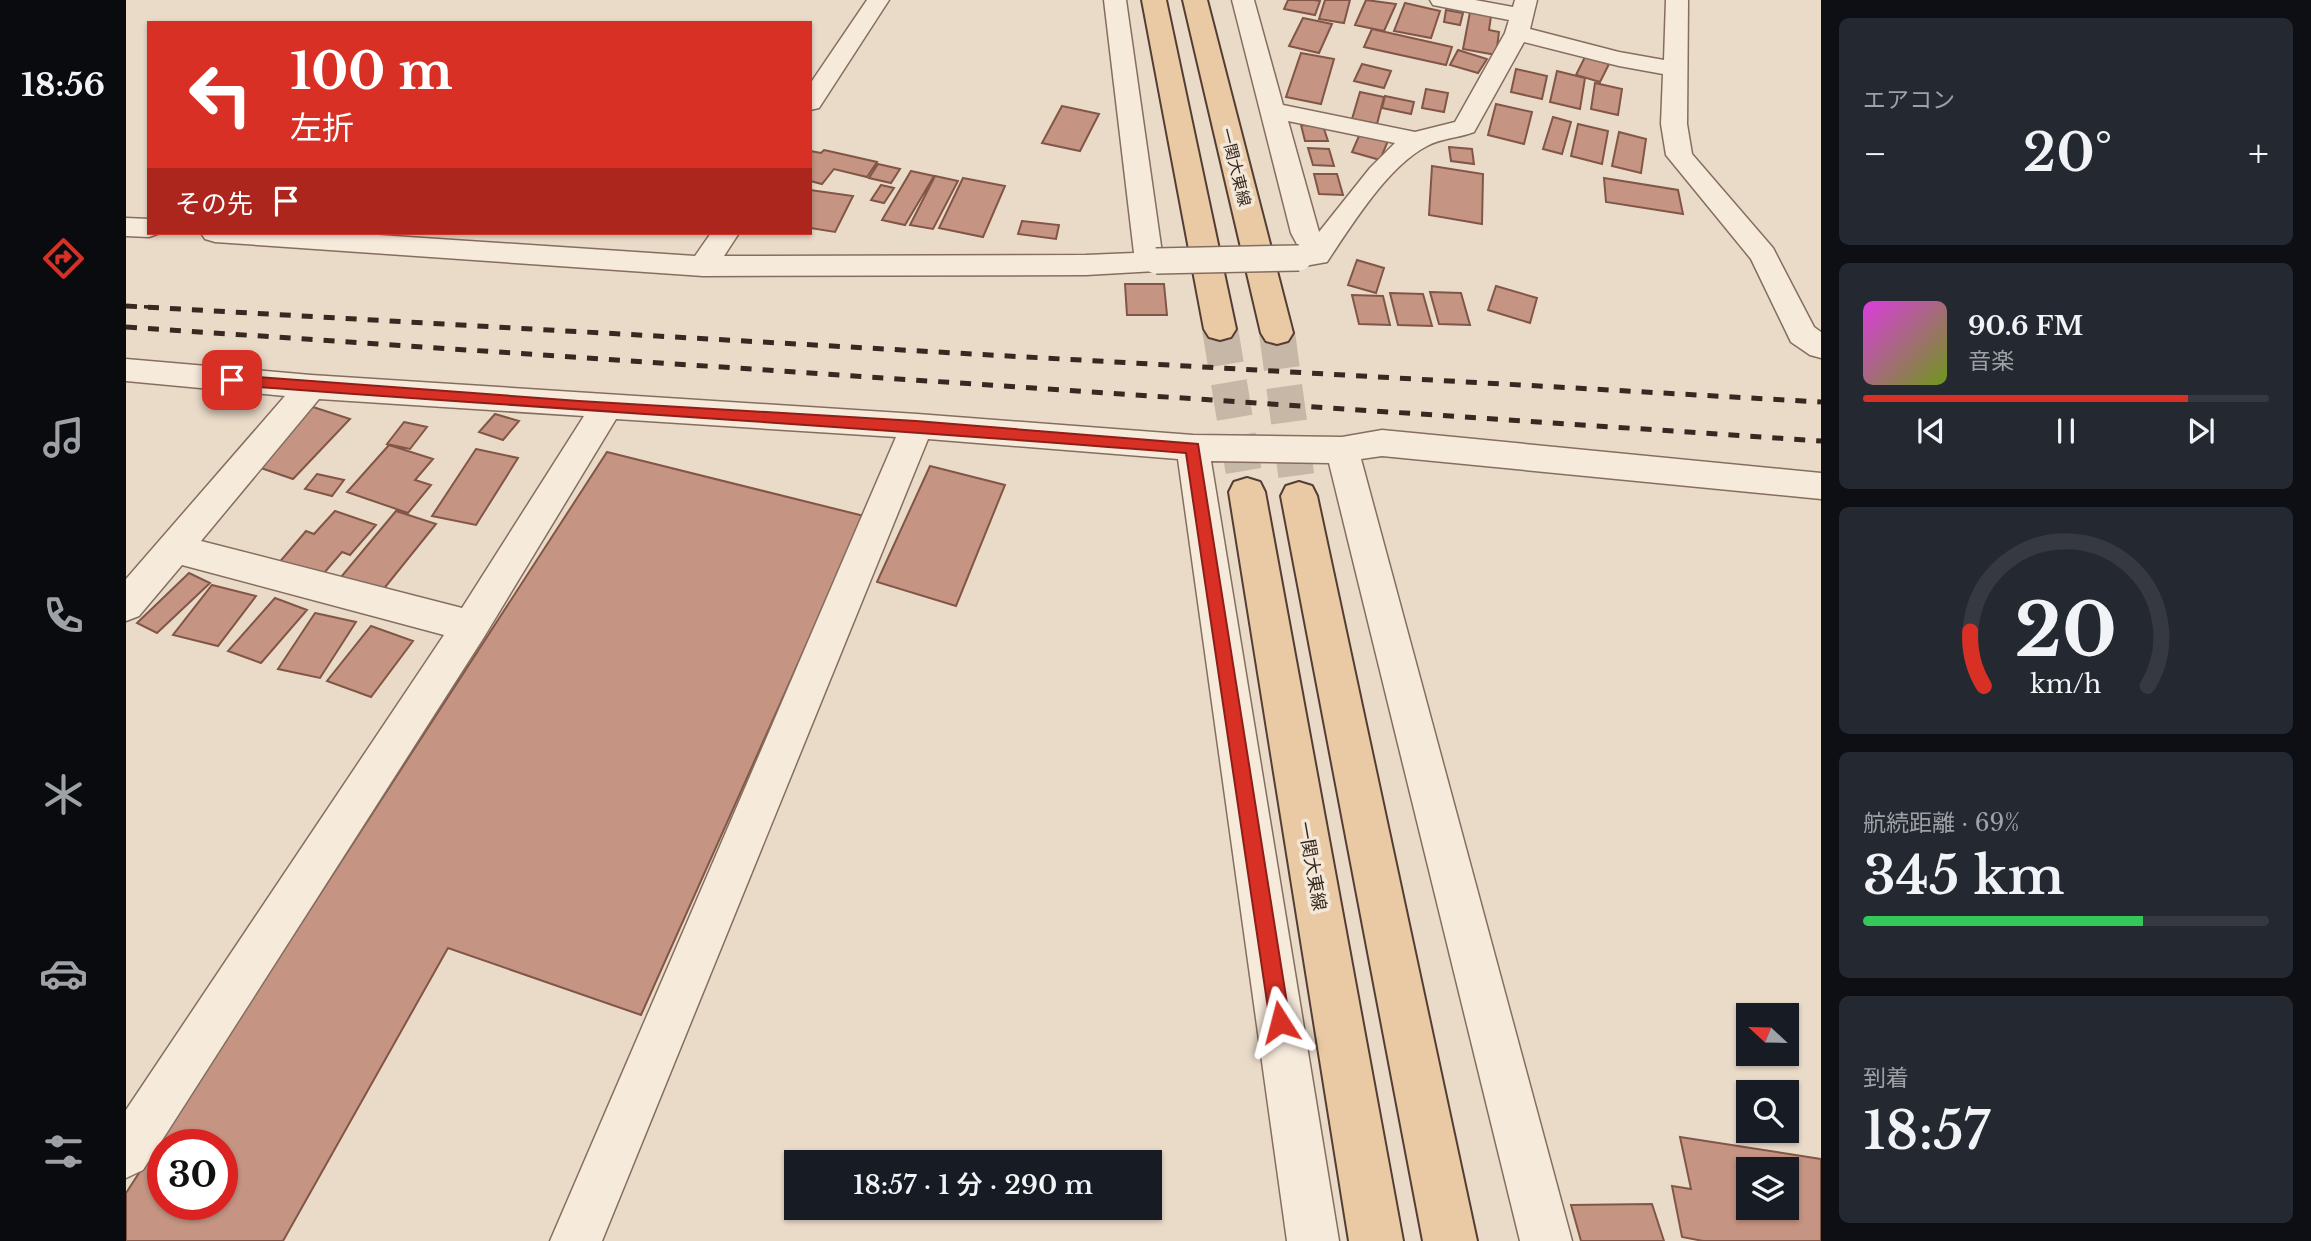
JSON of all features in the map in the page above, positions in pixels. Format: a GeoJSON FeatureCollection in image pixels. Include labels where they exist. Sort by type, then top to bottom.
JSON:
{"type":"FeatureCollection","features":[{"type":"Feature","properties":{"kind":"main road"},"geometry":{"type":"LineString","coordinates":[[1154,0],[1220,329]]}},
{"type":"Feature","properties":{"kind":"main road","name":"一関大東線"},"geometry":{"type":"LineString","coordinates":[[1195,0],[1276,333]]}},
{"type":"Feature","properties":{"kind":"main road","name":"一関大東線"},"geometry":{"type":"LineString","coordinates":[[1247,492],[1377,1241]]}},
{"type":"Feature","properties":{"kind":"main road"},"geometry":{"type":"LineString","coordinates":[[1299,496],[1450,1241]]}},
{"type":"Feature","properties":{"kind":"street"},"geometry":{"type":"LineString","coordinates":[[812,100],[878,0]]}},
{"type":"Feature","properties":{"kind":"street"},"geometry":{"type":"LineString","coordinates":[[1115,0],[1152,261]]}},
{"type":"Feature","properties":{"kind":"street"},"geometry":{"type":"LineString","coordinates":[[1243,0],[1273,110],[1273,121],[1305,233],[1308,256]]}},
{"type":"Feature","properties":{"kind":"street"},"geometry":{"type":"LineString","coordinates":[[1441,0],[1522,16],[1619,59],[1677,69]]}},
{"type":"Feature","properties":{"kind":"street"},"geometry":{"type":"LineString","coordinates":[[1677,0],[1674,124],[1677,148],[1682,161],[1763,256],[1802,334],[1821,347]]}},
{"type":"Feature","properties":{"kind":"street"},"geometry":{"type":"LineString","coordinates":[[245,235],[703,266],[1086,265],[1308,256],[1392,161],[1416,140],[1465,127],[1522,16]]}},
{"type":"Feature","properties":{"kind":"street"},"geometry":{"type":"LineString","coordinates":[[1273,110],[1416,140]]}},
{"type":"Feature","properties":{"kind":"street"},"geometry":{"type":"LineString","coordinates":[[126,227],[147,228]]}},
{"type":"Feature","properties":{"kind":"street"},"geometry":{"type":"LineString","coordinates":[[703,266],[724,235]]}},
{"type":"Feature","properties":{"kind":"street"},"geometry":{"type":"LineString","coordinates":[[126,370],[312,387],[916,426],[1193,448],[1342,450],[1382,443],[1821,486]]}},
{"type":"Feature","properties":{"kind":"street"},"geometry":{"type":"LineString","coordinates":[[126,605],[312,387]]}},
{"type":"Feature","properties":{"kind":"street"},"geometry":{"type":"LineString","coordinates":[[126,1153],[471,626],[606,408]]}},
{"type":"Feature","properties":{"kind":"street"},"geometry":{"type":"LineString","coordinates":[[576,1241],[916,426]]}},
{"type":"Feature","properties":{"kind":"street"},"geometry":{"type":"LineString","coordinates":[[1193,448],[1314,1241]]}},
{"type":"Feature","properties":{"kind":"street"},"geometry":{"type":"LineString","coordinates":[[1342,450],[1546,1241]]}},
{"type":"Feature","properties":{"kind":"street"},"geometry":{"type":"LineString","coordinates":[[174,548],[471,626]]}},
{"type":"Feature","properties":{"kind":"building"},"geometry":{"type":"Polygon","coordinates":[[[1288,0],[1320,1],[1315,15],[1284,9],[1288,0]]]}},
{"type":"Feature","properties":{"kind":"building"},"geometry":{"type":"Polygon","coordinates":[[[1325,0],[1350,0],[1344,23],[1319,19],[1325,0]]]}},
{"type":"Feature","properties":{"kind":"building"},"geometry":{"type":"Polygon","coordinates":[[[1366,0],[1396,4],[1384,31],[1355,25],[1366,0]]]}},
{"type":"Feature","properties":{"kind":"building"},"geometry":{"type":"Polygon","coordinates":[[[1405,3],[1440,11],[1431,38],[1394,31],[1405,3]]]}},
{"type":"Feature","properties":{"kind":"building"},"geometry":{"type":"Polygon","coordinates":[[[1446,10],[1463,13],[1460,25],[1444,22],[1446,10]]]}},
{"type":"Feature","properties":{"kind":"building"},"geometry":{"type":"Polygon","coordinates":[[[1470,12],[1491,16],[1489,30],[1499,32],[1496,55],[1463,49],[1470,12]]]}},
{"type":"Feature","properties":{"kind":"building"},"geometry":{"type":"Polygon","coordinates":[[[1303,18],[1332,24],[1319,53],[1289,46],[1303,18]]]}},
{"type":"Feature","properties":{"kind":"building"},"geometry":{"type":"Polygon","coordinates":[[[1372,29],[1452,47],[1446,65],[1364,47],[1372,29]]]}},
{"type":"Feature","properties":{"kind":"building"},"geometry":{"type":"Polygon","coordinates":[[[1458,50],[1487,59],[1478,73],[1450,65],[1458,50]]]}},
{"type":"Feature","properties":{"kind":"building"},"geometry":{"type":"Polygon","coordinates":[[[1301,53],[1334,59],[1321,104],[1286,97],[1301,53]]]}},
{"type":"Feature","properties":{"kind":"building"},"geometry":{"type":"Polygon","coordinates":[[[1585,57],[1609,64],[1600,82],[1576,75],[1585,57]]]}},
{"type":"Feature","properties":{"kind":"building"},"geometry":{"type":"Polygon","coordinates":[[[1362,64],[1391,71],[1384,88],[1354,81],[1362,64]]]}},
{"type":"Feature","properties":{"kind":"building"},"geometry":{"type":"Polygon","coordinates":[[[1516,69],[1547,76],[1542,99],[1511,92],[1516,69]]]}},
{"type":"Feature","properties":{"kind":"building"},"geometry":{"type":"Polygon","coordinates":[[[1557,71],[1585,78],[1580,109],[1550,102],[1557,71]]]}},
{"type":"Feature","properties":{"kind":"building"},"geometry":{"type":"Polygon","coordinates":[[[1595,83],[1622,89],[1618,115],[1591,109],[1595,83]]]}},
{"type":"Feature","properties":{"kind":"building"},"geometry":{"type":"Polygon","coordinates":[[[1426,89],[1448,93],[1444,112],[1422,108],[1426,89]]]}},
{"type":"Feature","properties":{"kind":"building"},"geometry":{"type":"Polygon","coordinates":[[[1360,92],[1384,97],[1377,124],[1352,119],[1360,92]]]}},
{"type":"Feature","properties":{"kind":"building"},"geometry":{"type":"Polygon","coordinates":[[[1385,96],[1414,102],[1411,114],[1382,108],[1385,96]]]}},
{"type":"Feature","properties":{"kind":"building"},"geometry":{"type":"Polygon","coordinates":[[[1496,104],[1532,112],[1524,144],[1488,135],[1496,104]]]}},
{"type":"Feature","properties":{"kind":"building"},"geometry":{"type":"Polygon","coordinates":[[[1062,106],[1099,114],[1080,151],[1042,143],[1062,106]]]}},
{"type":"Feature","properties":{"kind":"building"},"geometry":{"type":"Polygon","coordinates":[[[1553,117],[1571,122],[1562,154],[1543,149],[1553,117]]]}},
{"type":"Feature","properties":{"kind":"building"},"geometry":{"type":"Polygon","coordinates":[[[1578,124],[1608,131],[1602,164],[1571,156],[1578,124]]]}},
{"type":"Feature","properties":{"kind":"building"},"geometry":{"type":"Polygon","coordinates":[[[1301,125],[1323,126],[1328,141],[1305,141],[1301,125]]]}},
{"type":"Feature","properties":{"kind":"building"},"geometry":{"type":"Polygon","coordinates":[[[1362,129],[1390,136],[1380,160],[1352,152],[1362,129]]]}},
{"type":"Feature","properties":{"kind":"building"},"geometry":{"type":"Polygon","coordinates":[[[1619,132],[1646,139],[1641,173],[1612,166],[1619,132]]]}},
{"type":"Feature","properties":{"kind":"building"},"geometry":{"type":"Polygon","coordinates":[[[1449,147],[1472,149],[1474,164],[1451,161],[1449,147]]]}},
{"type":"Feature","properties":{"kind":"building"},"geometry":{"type":"Polygon","coordinates":[[[1308,148],[1329,149],[1334,166],[1313,165],[1308,148]]]}},
{"type":"Feature","properties":{"kind":"building"},"geometry":{"type":"Polygon","coordinates":[[[824,150],[877,162],[867,177],[834,169],[822,184],[812,182],[812,151],[821,153],[824,150]]]}},
{"type":"Feature","properties":{"kind":"building"},"geometry":{"type":"Polygon","coordinates":[[[878,164],[900,169],[891,183],[869,178],[878,164]]]}},
{"type":"Feature","properties":{"kind":"building"},"geometry":{"type":"Polygon","coordinates":[[[1432,166],[1483,174],[1482,224],[1429,215],[1432,166]]]}},
{"type":"Feature","properties":{"kind":"building"},"geometry":{"type":"Polygon","coordinates":[[[911,171],[934,176],[905,225],[882,220],[911,171]]]}},
{"type":"Feature","properties":{"kind":"building"},"geometry":{"type":"Polygon","coordinates":[[[1314,174],[1337,174],[1343,195],[1319,194],[1314,174]]]}},
{"type":"Feature","properties":{"kind":"building"},"geometry":{"type":"Polygon","coordinates":[[[935,176],[958,181],[933,229],[910,225],[935,176]]]}},
{"type":"Feature","properties":{"kind":"building"},"geometry":{"type":"Polygon","coordinates":[[[963,178],[1005,186],[983,237],[939,228],[963,178]]]}},
{"type":"Feature","properties":{"kind":"building"},"geometry":{"type":"Polygon","coordinates":[[[1604,178],[1678,190],[1683,214],[1606,202],[1604,178]]]}},
{"type":"Feature","properties":{"kind":"building"},"geometry":{"type":"Polygon","coordinates":[[[881,185],[894,188],[884,203],[871,200],[881,185]]]}},
{"type":"Feature","properties":{"kind":"building"},"geometry":{"type":"Polygon","coordinates":[[[812,190],[853,196],[835,232],[812,228],[812,190]]]}},
{"type":"Feature","properties":{"kind":"building"},"geometry":{"type":"Polygon","coordinates":[[[1022,221],[1059,225],[1056,239],[1018,234],[1022,221]]]}},
{"type":"Feature","properties":{"kind":"building"},"geometry":{"type":"Polygon","coordinates":[[[1357,260],[1384,268],[1376,293],[1348,285],[1357,260]]]}},
{"type":"Feature","properties":{"kind":"building"},"geometry":{"type":"Polygon","coordinates":[[[1125,284],[1164,284],[1167,315],[1127,315],[1125,284]]]}},
{"type":"Feature","properties":{"kind":"building"},"geometry":{"type":"Polygon","coordinates":[[[1496,286],[1537,298],[1530,323],[1488,310],[1496,286]]]}},
{"type":"Feature","properties":{"kind":"building"},"geometry":{"type":"Polygon","coordinates":[[[1430,292],[1461,293],[1470,325],[1439,324],[1430,292]]]}},
{"type":"Feature","properties":{"kind":"building"},"geometry":{"type":"Polygon","coordinates":[[[1390,293],[1423,294],[1432,326],[1398,325],[1390,293]]]}},
{"type":"Feature","properties":{"kind":"building"},"geometry":{"type":"Polygon","coordinates":[[[1352,295],[1383,296],[1390,325],[1359,324],[1352,295]]]}},
{"type":"Feature","properties":{"kind":"building"},"geometry":{"type":"Polygon","coordinates":[[[313,407],[350,419],[293,479],[255,466],[313,407]]]}},
{"type":"Feature","properties":{"kind":"building"},"geometry":{"type":"Polygon","coordinates":[[[495,414],[519,421],[503,440],[479,432],[495,414]]]}},
{"type":"Feature","properties":{"kind":"building"},"geometry":{"type":"Polygon","coordinates":[[[404,422],[427,427],[410,449],[387,444],[404,422]]]}},
{"type":"Feature","properties":{"kind":"building"},"geometry":{"type":"Polygon","coordinates":[[[389,445],[433,459],[415,480],[431,485],[408,513],[347,492],[389,445]]]}},
{"type":"Feature","properties":{"kind":"building"},"geometry":{"type":"Polygon","coordinates":[[[476,449],[518,458],[476,525],[432,516],[476,449]]]}},
{"type":"Feature","properties":{"kind":"building"},"geometry":{"type":"Polygon","coordinates":[[[607,452],[864,516],[641,1015],[448,948],[283,1241],[126,1241],[126,1193],[147,1161],[147,1220],[238,1220],[238,1129],[168,1129],[607,452]]]}},
{"type":"Feature","properties":{"kind":"building"},"geometry":{"type":"Polygon","coordinates":[[[930,466],[1005,485],[956,606],[877,582],[930,466]]]}},
{"type":"Feature","properties":{"kind":"building"},"geometry":{"type":"Polygon","coordinates":[[[317,474],[344,480],[332,496],[305,489],[317,474]]]}},
{"type":"Feature","properties":{"kind":"building"},"geometry":{"type":"Polygon","coordinates":[[[335,511],[376,525],[350,555],[342,552],[318,580],[277,565],[306,531],[314,534],[335,511]]]}},
{"type":"Feature","properties":{"kind":"building"},"geometry":{"type":"Polygon","coordinates":[[[396,511],[436,524],[382,591],[341,577],[396,511]]]}},
{"type":"Feature","properties":{"kind":"building"},"geometry":{"type":"Polygon","coordinates":[[[189,573],[210,583],[157,633],[137,623],[189,573]]]}},
{"type":"Feature","properties":{"kind":"building"},"geometry":{"type":"Polygon","coordinates":[[[212,585],[256,596],[218,646],[173,635],[212,585]]]}},
{"type":"Feature","properties":{"kind":"building"},"geometry":{"type":"Polygon","coordinates":[[[275,598],[307,610],[261,663],[228,651],[275,598]]]}},
{"type":"Feature","properties":{"kind":"building"},"geometry":{"type":"Polygon","coordinates":[[[315,613],[356,622],[320,678],[278,669],[315,613]]]}},
{"type":"Feature","properties":{"kind":"building"},"geometry":{"type":"Polygon","coordinates":[[[371,626],[413,641],[371,697],[327,681],[371,626]]]}},
{"type":"Feature","properties":{"kind":"building"},"geometry":{"type":"Polygon","coordinates":[[[1680,1137],[1821,1159],[1821,1241],[1703,1241],[1682,1237],[1672,1186],[1691,1189],[1680,1137]]]}},
{"type":"Feature","properties":{"kind":"building"},"geometry":{"type":"Polygon","coordinates":[[[1652,1204],[1664,1241],[1581,1241],[1571,1205],[1652,1204]]]}},
{"type":"Feature","properties":{"kind":"tunnel"},"geometry":{"type":"LineString","coordinates":[[1220,329],[1247,492]]}},
{"type":"Feature","properties":{"kind":"tunnel"},"geometry":{"type":"LineString","coordinates":[[1277,333],[1299,496]]}},
{"type":"Feature","properties":{"kind":"railway"},"geometry":{"type":"LineString","coordinates":[[151,307],[126,306],[1821,402]]}},
{"type":"Feature","properties":{"kind":"railway"},"geometry":{"type":"LineString","coordinates":[[126,327],[1821,441]]}},
{"type":"Feature","properties":{"kind":"route"},"geometry":{"type":"LineString","coordinates":[[232,380],[579,406],[916,426],[1193,448],[1280,1022]]}}]}
